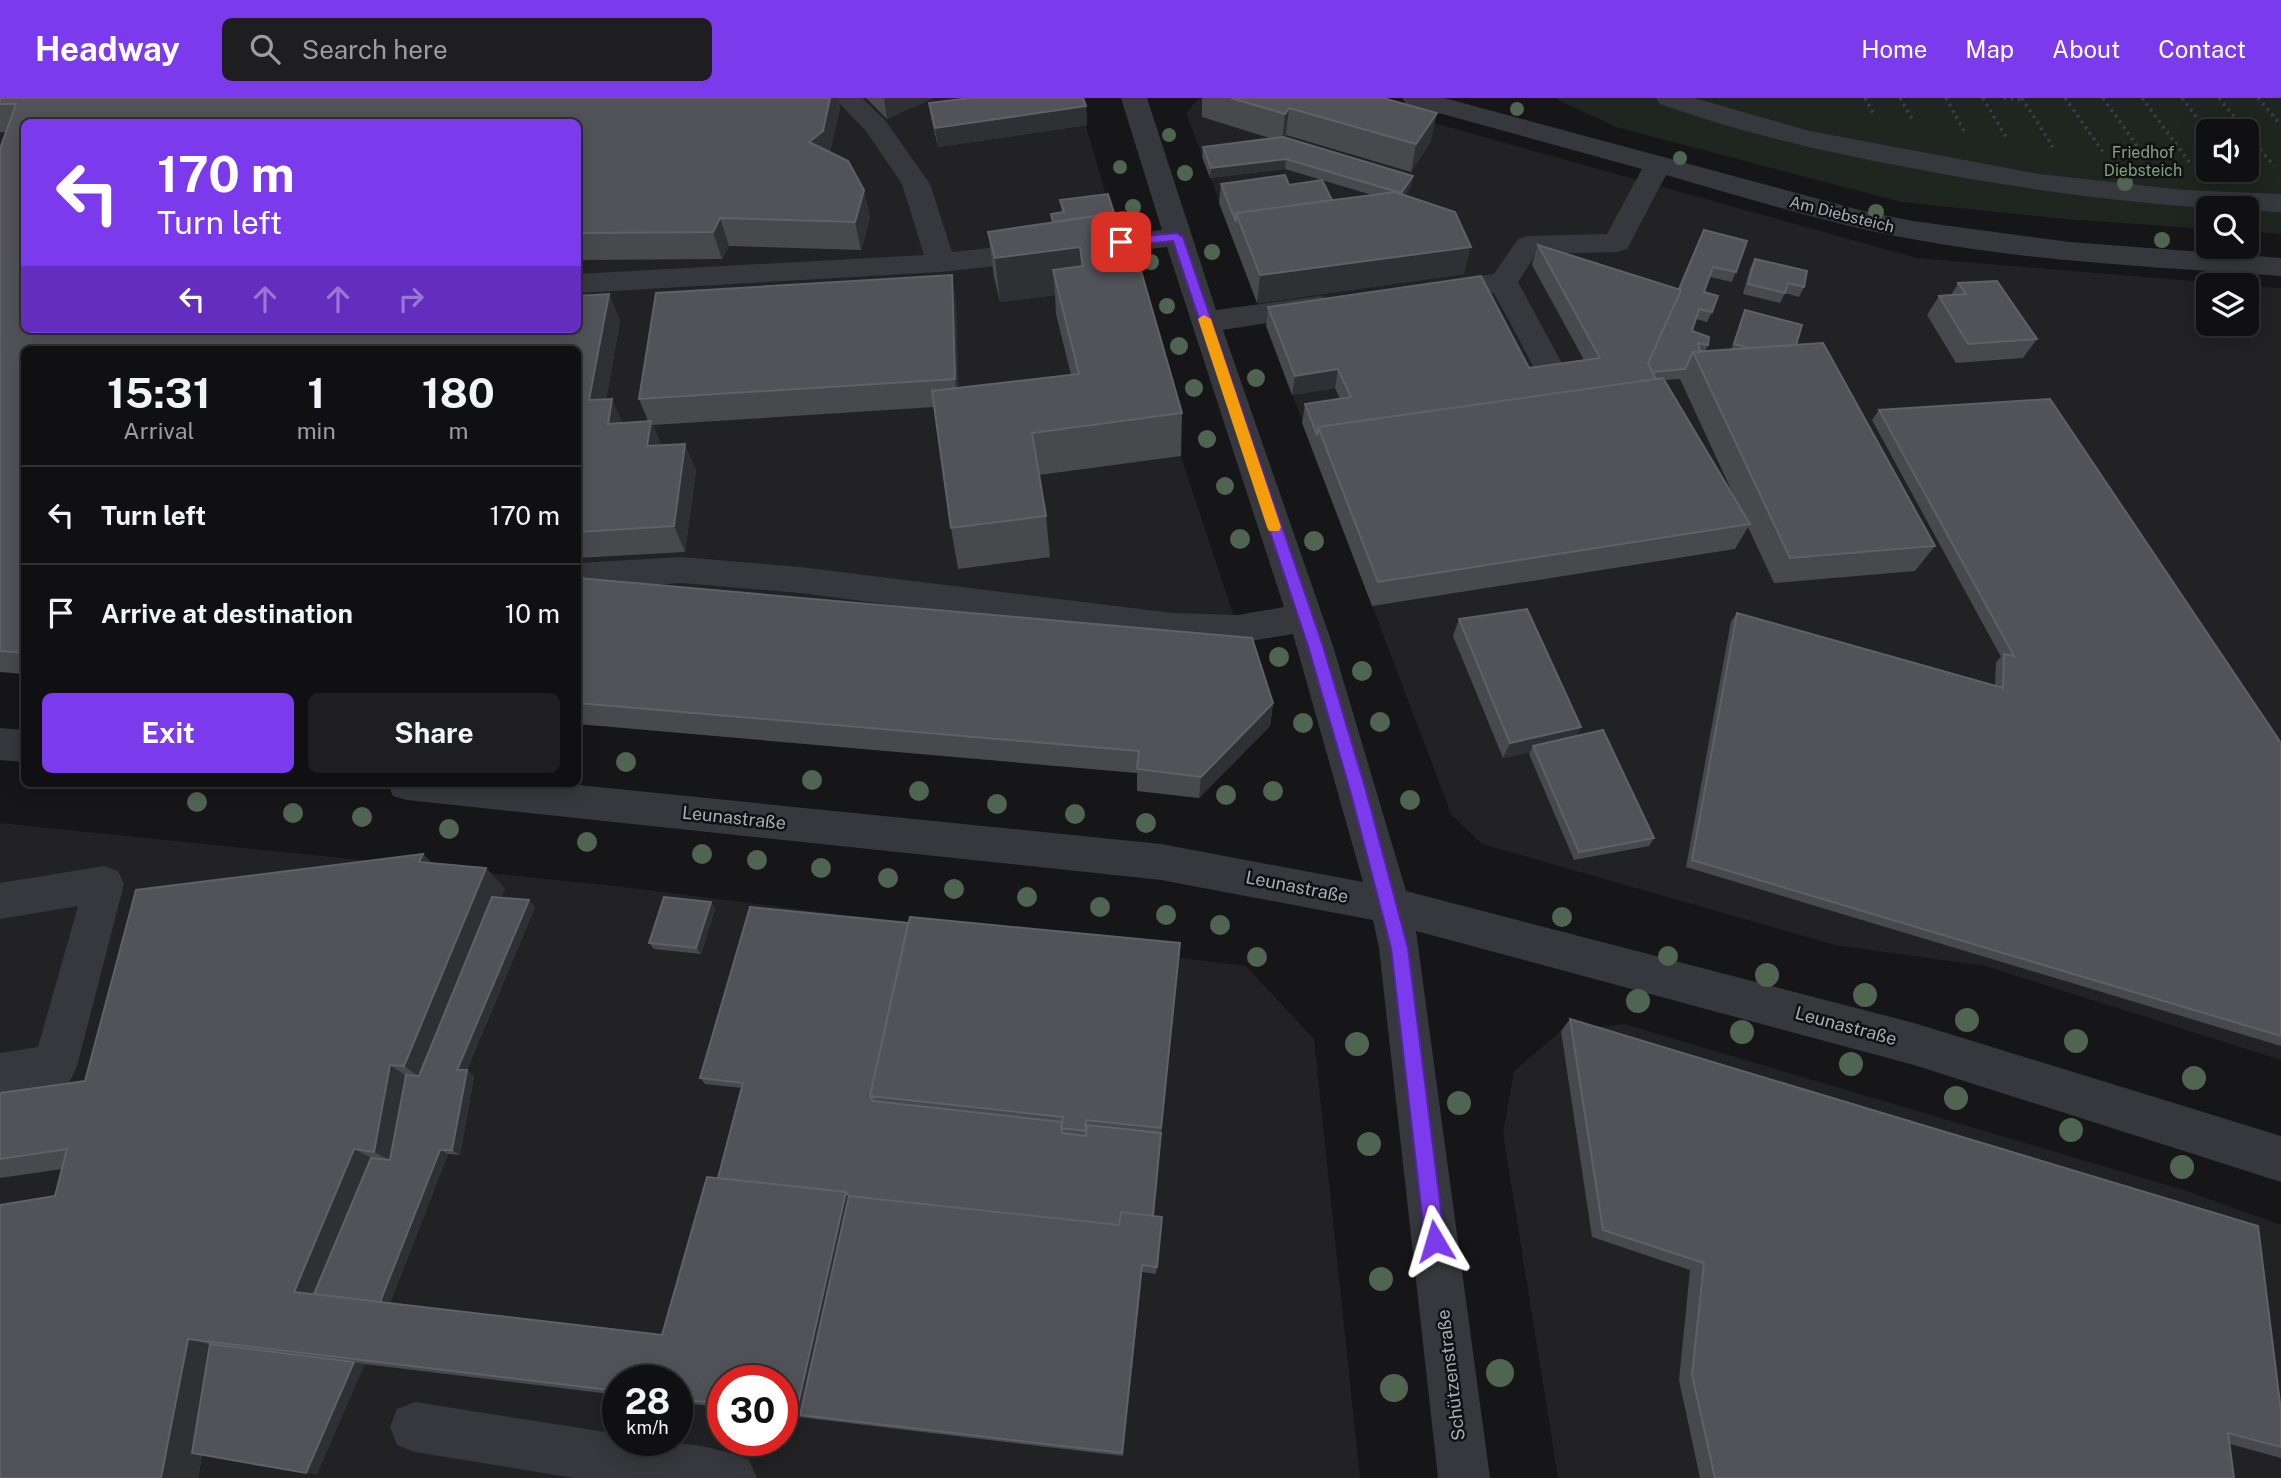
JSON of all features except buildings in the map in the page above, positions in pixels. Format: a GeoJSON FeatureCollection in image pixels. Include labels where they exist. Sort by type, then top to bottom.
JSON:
{"type":"FeatureCollection","features":[{"type":"Feature","properties":{"kind":"street"},"geometry":{"type":"LineString","coordinates":[[847,98],[876,126],[916,184],[941,262]]}},
{"type":"Feature","properties":{"kind":"street","name":"Schützenstraße"},"geometry":{"type":"LineString","coordinates":[[1135,98],[1177,237],[1305,618],[1390,905],[1399,948],[1464,1478]]}},
{"type":"Feature","properties":{"kind":"street","name":"Am Diebsteich"},"geometry":{"type":"LineString","coordinates":[[1415,98],[1457,103],[1657,166],[1922,234],[1982,243],[2281,267]]}},
{"type":"Feature","properties":{"kind":"street"},"geometry":{"type":"LineString","coordinates":[[1669,98],[1762,128],[1857,149],[1987,174],[2080,188],[2196,200]]}},
{"type":"Feature","properties":{"kind":"street"},"geometry":{"type":"LineString","coordinates":[[1409,294],[1503,282],[1528,245],[1617,243],[1657,166]]}},
{"type":"Feature","properties":{"kind":"street"},"geometry":{"type":"LineString","coordinates":[[2259,202],[2281,203]]}},
{"type":"Feature","properties":{"kind":"street"},"geometry":{"type":"LineString","coordinates":[[581,284],[941,262],[1177,237]]}},
{"type":"Feature","properties":{"kind":"street"},"geometry":{"type":"LineString","coordinates":[[1503,282],[1551,371]]}},
{"type":"Feature","properties":{"kind":"street"},"geometry":{"type":"LineString","coordinates":[[1205,321],[1342,303]]}},
{"type":"Feature","properties":{"kind":"street"},"geometry":{"type":"LineString","coordinates":[[581,576],[682,570],[800,580],[1173,627],[1238,629],[1305,618]]}},
{"type":"Feature","properties":{"kind":"street"},"geometry":{"type":"LineString","coordinates":[[0,744],[21,746]]}},
{"type":"Feature","properties":{"kind":"street","name":"Leunastraße"},"geometry":{"type":"LineString","coordinates":[[436,787],[1161,862],[1390,905],[1914,1044],[2281,1159]]}},
{"type":"Feature","properties":{"kind":"street"},"geometry":{"type":"LineString","coordinates":[[0,901],[104,884],[55,1066],[0,1074]]}},
{"type":"Feature","properties":{"kind":"street"},"geometry":{"type":"LineString","coordinates":[[415,1427],[731,1478]]}},
{"type":"Feature","properties":{"kind":"path"},"geometry":{"type":"LineString","coordinates":[[2004,98],[2022,99],[2080,188]]}},
{"type":"Feature","properties":{"kind":"path"},"geometry":{"type":"LineString","coordinates":[[2065,98],[2107,158]]}},
{"type":"Feature","properties":{"kind":"path"},"geometry":{"type":"LineString","coordinates":[[2103,98],[2174,198]]}},
{"type":"Feature","properties":{"kind":"path"},"geometry":{"type":"LineString","coordinates":[[2141,98],[2213,196]]}},
{"type":"Feature","properties":{"kind":"path"},"geometry":{"type":"LineString","coordinates":[[2182,98],[2198,119]]}},
{"type":"Feature","properties":{"kind":"path"},"geometry":{"type":"LineString","coordinates":[[2219,98],[2236,119]]}},
{"type":"Feature","properties":{"kind":"path"},"geometry":{"type":"LineString","coordinates":[[2259,98],[2281,125]]}},
{"type":"Feature","properties":{"kind":"path"},"geometry":{"type":"LineString","coordinates":[[2259,148],[2281,175]]}},
{"type":"Feature","properties":{"kind":"shaded area"},"geometry":{"type":"Polygon","coordinates":[[[0,98],[1078,98],[1181,456],[1270,726],[1199,798],[1137,791],[1138,773],[581,724],[581,346],[21,346],[21,390],[0,672],[0,98]]]}},
{"type":"Feature","properties":{"kind":"shaded area"},"geometry":{"type":"Polygon","coordinates":[[[1199,98],[1334,98],[1409,116],[1917,258],[2196,281],[2196,336],[2259,336],[2259,287],[2281,288],[2281,1060],[1985,966],[1835,945],[1482,844],[1451,814],[1186,113],[1199,98]]]}},
{"type":"Feature","properties":{"kind":"shaded area"},"geometry":{"type":"Polygon","coordinates":[[[0,823],[624,887],[1246,966],[1314,1039],[1360,1478],[0,1478],[0,823]]]}},
{"type":"Feature","properties":{"kind":"shaded area"},"geometry":{"type":"Polygon","coordinates":[[[1624,1024],[2184,1190],[2281,1225],[2281,1478],[1558,1478],[1503,1133],[1514,1071],[1561,1031],[1624,1024]]]}},
{"type":"Feature","properties":{"kind":"green space","name":"Friedhof Diebsteich"},"geometry":{"type":"Polygon","coordinates":[[[1554,98],[2281,98],[2281,234],[2259,232],[2259,196],[2196,196],[2196,228],[2065,219],[1901,202],[1616,127],[1554,98]]]}},
{"type":"Feature","properties":{"kind":"slow traffic"},"geometry":{"type":"LineString","coordinates":[[1204,319],[1274,527]]}},
{"type":"Feature","properties":{"kind":"route"},"geometry":{"type":"LineString","coordinates":[[1121,242],[1177,237],[1315,646],[1390,905],[1399,948],[1435,1241]]}}]}
